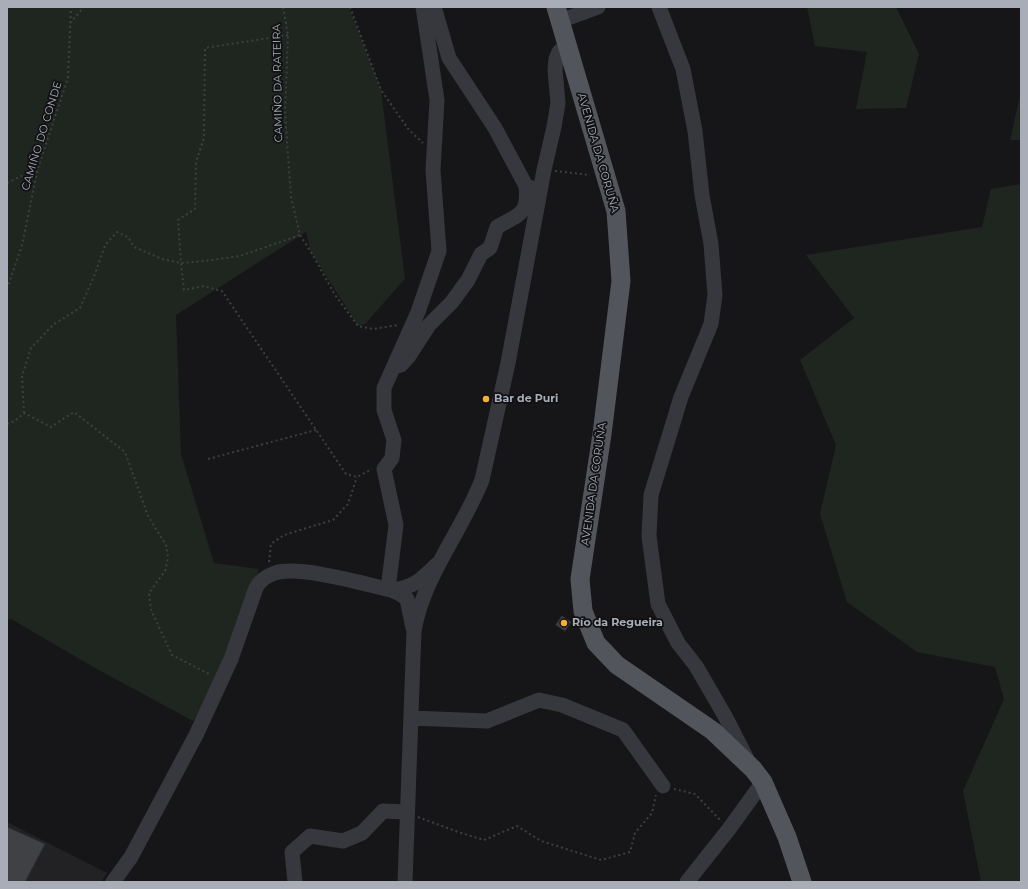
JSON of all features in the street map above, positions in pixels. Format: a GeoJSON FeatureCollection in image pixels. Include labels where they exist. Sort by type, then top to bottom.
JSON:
{"type":"FeatureCollection","features":[{"type":"Feature","properties":{"kind":"main road","name":"AVENIDA DA CORUÑA"},"geometry":{"type":"LineString","coordinates":[[558,14],[563,48],[616,211],[621,281],[602,434],[580,578],[583,611],[596,643],[617,665],[713,731],[758,776],[787,837],[802,882]]}},
{"type":"Feature","properties":{"kind":"street"},"geometry":{"type":"LineString","coordinates":[[389,589],[396,525],[384,469],[392,458],[394,440],[384,410],[384,388],[418,312],[439,251],[434,170],[437,100],[424,7],[435,10],[449,58],[533,189],[508,363],[482,480],[475,498],[428,588],[414,631]]}},
{"type":"Feature","properties":{"kind":"street"},"geometry":{"type":"LineString","coordinates":[[558,14],[598,7]]}},
{"type":"Feature","properties":{"kind":"street"},"geometry":{"type":"LineString","coordinates":[[658,7],[683,69],[695,131],[702,195],[711,244],[715,295],[711,324],[681,397],[651,495],[649,536],[658,604],[678,643],[696,666],[758,776],[729,829],[687,882]]}},
{"type":"Feature","properties":{"kind":"street"},"geometry":{"type":"LineString","coordinates":[[394,366],[401,365],[405,361],[429,325],[452,302],[468,280],[481,254],[490,248],[496,227],[522,213],[544,170],[558,103],[555,70],[556,59],[563,48]]}},
{"type":"Feature","properties":{"kind":"street"},"geometry":{"type":"LineString","coordinates":[[556,84],[561,76],[571,69]]}},
{"type":"Feature","properties":{"kind":"street"},"geometry":{"type":"LineString","coordinates":[[409,592],[444,556]]}},
{"type":"Feature","properties":{"kind":"street"},"geometry":{"type":"LineString","coordinates":[[113,882],[131,857],[196,735],[231,659],[256,588],[260,581],[276,572],[293,572],[320,574],[389,589],[405,596],[418,584],[428,588]]}},
{"type":"Feature","properties":{"kind":"street"},"geometry":{"type":"LineString","coordinates":[[409,592],[415,605],[421,607]]}},
{"type":"Feature","properties":{"kind":"street"},"geometry":{"type":"LineString","coordinates":[[405,882],[414,631],[409,592]]}},
{"type":"Feature","properties":{"kind":"street"},"geometry":{"type":"LineString","coordinates":[[411,718],[487,721],[539,700],[562,705],[623,730],[663,786]]}},
{"type":"Feature","properties":{"kind":"street"},"geometry":{"type":"LineString","coordinates":[[295,882],[292,852],[310,836],[343,842],[362,833],[383,811],[407,812]]}},
{"type":"Feature","properties":{"kind":"path","name":"CAMIÑO DO CONDE"},"geometry":{"type":"LineString","coordinates":[[7,289],[22,245],[38,168],[68,78],[71,7]]}},
{"type":"Feature","properties":{"kind":"path"},"geometry":{"type":"LineString","coordinates":[[70,24],[84,7]]}},
{"type":"Feature","properties":{"kind":"path","name":"CAMIÑO DA RATEIRA"},"geometry":{"type":"LineString","coordinates":[[283,7],[288,35],[285,113],[291,197],[300,235],[335,295],[358,326],[373,329],[401,325],[412,326]]}},
{"type":"Feature","properties":{"kind":"path"},"geometry":{"type":"LineString","coordinates":[[350,7],[381,90],[409,130],[434,155]]}},
{"type":"Feature","properties":{"kind":"path"},"geometry":{"type":"LineString","coordinates":[[288,35],[205,48],[204,138],[196,162],[195,209],[178,220],[184,290],[204,286],[222,291],[346,474],[357,477]]}},
{"type":"Feature","properties":{"kind":"path"},"geometry":{"type":"LineString","coordinates":[[7,183],[38,168]]}},
{"type":"Feature","properties":{"kind":"path"},"geometry":{"type":"LineString","coordinates":[[544,170],[606,178]]}},
{"type":"Feature","properties":{"kind":"path"},"geometry":{"type":"LineString","coordinates":[[24,414],[22,376],[31,348],[54,324],[80,308],[95,274],[105,244],[117,232],[128,237],[134,246],[162,259],[181,263],[240,256],[300,235]]}},
{"type":"Feature","properties":{"kind":"path"},"geometry":{"type":"LineString","coordinates":[[24,414],[51,428],[74,412],[124,452],[148,516],[166,545],[168,558],[165,571],[149,594],[151,610],[172,655],[221,680]]}},
{"type":"Feature","properties":{"kind":"path"},"geometry":{"type":"LineString","coordinates":[[7,424],[15,421],[24,414]]}},
{"type":"Feature","properties":{"kind":"path"},"geometry":{"type":"LineString","coordinates":[[208,459],[316,430]]}},
{"type":"Feature","properties":{"kind":"path"},"geometry":{"type":"LineString","coordinates":[[267,576],[271,544],[284,535],[333,520],[348,504],[357,477],[392,458]]}},
{"type":"Feature","properties":{"kind":"path"},"geometry":{"type":"LineString","coordinates":[[407,812],[458,832],[484,840],[517,826],[541,841],[601,860],[630,852],[636,833],[652,813],[654,796],[663,786],[695,794],[729,829]]}},
{"type":"Feature","properties":{"kind":"shaded area"},"geometry":{"type":"Polygon","coordinates":[[[7,7],[349,7],[381,90],[405,279],[365,324],[358,326],[311,252],[306,232],[176,315],[181,454],[214,563],[259,569],[221,680],[193,721],[95,668],[11,619],[7,620],[7,7]]]}},
{"type":"Feature","properties":{"kind":"shaded area"},"geometry":{"type":"Polygon","coordinates":[[[807,7],[896,7],[919,54],[906,108],[856,109],[867,52],[815,46],[807,7]]]}},
{"type":"Feature","properties":{"kind":"shaded area"},"geometry":{"type":"Polygon","coordinates":[[[1021,92],[1021,140],[1010,140],[1021,92]]]}},
{"type":"Feature","properties":{"kind":"shaded area"},"geometry":{"type":"Polygon","coordinates":[[[1021,184],[1021,882],[981,882],[963,791],[1004,699],[995,667],[917,652],[847,602],[820,514],[836,445],[800,360],[854,318],[806,255],[982,227],[991,189],[1021,184]]]}},
{"type":"Feature","properties":{"kind":"shaded area"},"geometry":{"type":"Polygon","coordinates":[[[7,822],[107,873],[101,882],[7,882],[7,822]]]}},
{"type":"Feature","properties":{"kind":"building","name":"Río da Regueira"},"geometry":{"type":"Polygon","coordinates":[[[562,616],[571,622],[565,631],[556,625],[562,616]]]}},
{"type":"Feature","properties":{"kind":"building"},"geometry":{"type":"Polygon","coordinates":[[[7,827],[45,844],[25,882],[7,882],[7,827]]]}},
{"type":"Feature","properties":{"kind":"place","name":"Bar de Puri"},"geometry":{"type":"Point","coordinates":[486,399]}},
{"type":"Feature","properties":{"kind":"place","name":"Río da Regueira"},"geometry":{"type":"Point","coordinates":[564,623]}}]}
